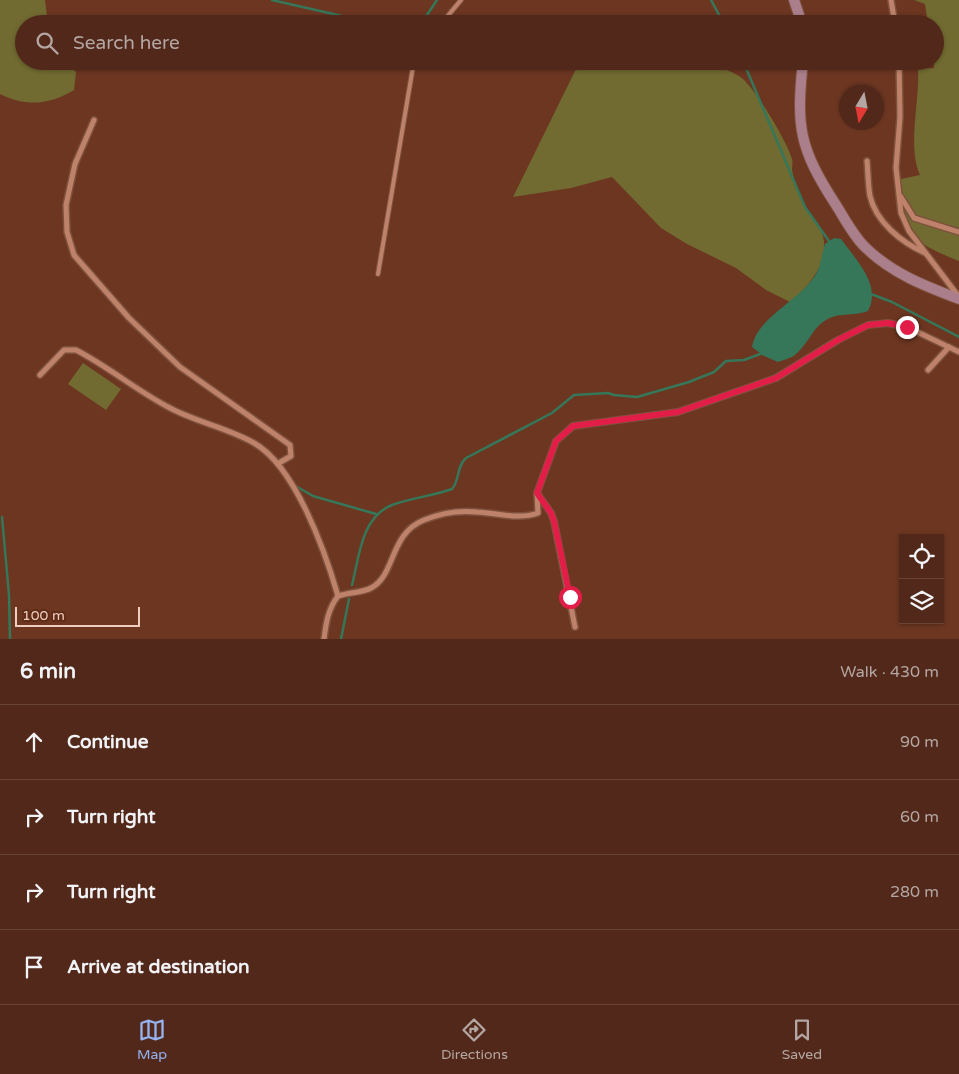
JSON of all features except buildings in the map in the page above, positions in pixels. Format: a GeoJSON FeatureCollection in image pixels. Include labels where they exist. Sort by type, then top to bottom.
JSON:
{"type":"FeatureCollection","features":[{"type":"Feature","properties":{"kind":"street"},"geometry":{"type":"LineString","coordinates":[[794,0],[799,15]]}},
{"type":"Feature","properties":{"kind":"street"},"geometry":{"type":"LineString","coordinates":[[891,0],[893,15]]}},
{"type":"Feature","properties":{"kind":"street"},"geometry":{"type":"LineString","coordinates":[[802,70],[799,103],[805,147],[814,170],[851,228],[866,248],[902,276],[959,298]]}},
{"type":"Feature","properties":{"kind":"street"},"geometry":{"type":"LineString","coordinates":[[899,70],[900,117],[896,168],[901,213],[906,226],[959,298]]}},
{"type":"Feature","properties":{"kind":"street"},"geometry":{"type":"LineString","coordinates":[[94,120],[75,164],[66,205],[67,232],[74,255],[129,318],[180,367],[290,445],[291,456],[279,462]]}},
{"type":"Feature","properties":{"kind":"street"},"geometry":{"type":"LineString","coordinates":[[867,161],[870,196],[879,216],[901,240],[926,253]]}},
{"type":"Feature","properties":{"kind":"street"},"geometry":{"type":"LineString","coordinates":[[900,195],[914,218],[959,232]]}},
{"type":"Feature","properties":{"kind":"street"},"geometry":{"type":"LineString","coordinates":[[324,639],[327,617],[338,596],[363,590],[378,583],[405,534],[424,520],[449,512],[529,516],[538,513],[537,493],[556,441],[573,426],[678,412],[776,378],[838,340],[868,325],[888,323],[907,327],[959,352]]}},
{"type":"Feature","properties":{"kind":"street"},"geometry":{"type":"LineString","coordinates":[[928,370],[949,347]]}},
{"type":"Feature","properties":{"kind":"street"},"geometry":{"type":"LineString","coordinates":[[40,375],[64,350],[76,350],[160,403],[180,414],[248,440],[279,462],[314,529],[338,596]]}},
{"type":"Feature","properties":{"kind":"street"},"geometry":{"type":"LineString","coordinates":[[537,493],[551,513],[554,521],[575,627]]}},
{"type":"Feature","properties":{"kind":"lane"},"geometry":{"type":"LineString","coordinates":[[448,15],[461,0]]}},
{"type":"Feature","properties":{"kind":"lane"},"geometry":{"type":"LineString","coordinates":[[378,274],[412,70]]}},
{"type":"Feature","properties":{"kind":"shaded area"},"geometry":{"type":"Polygon","coordinates":[[[0,0],[45,0],[47,15],[15,15],[15,70],[74,70],[76,72],[74,90],[56,99],[37,102],[19,101],[0,94],[0,0]]]}},
{"type":"Feature","properties":{"kind":"shaded area"},"geometry":{"type":"Polygon","coordinates":[[[914,0],[959,0],[959,261],[929,248],[911,234],[906,224],[901,198],[901,179],[920,175],[914,151],[918,70],[944,70],[944,15],[927,15],[925,4],[914,0]]]}},
{"type":"Feature","properties":{"kind":"shaded area"},"geometry":{"type":"Polygon","coordinates":[[[727,70],[745,81],[761,102],[784,140],[792,159],[792,170],[799,195],[819,226],[823,236],[824,251],[822,260],[809,283],[790,302],[766,290],[736,268],[687,244],[661,228],[612,177],[571,188],[513,197],[575,71],[727,70]]]}},
{"type":"Feature","properties":{"kind":"shaded area"},"geometry":{"type":"Polygon","coordinates":[[[834,238],[841,239],[860,264],[870,282],[872,292],[868,311],[834,316],[823,322],[800,350],[790,358],[778,362],[764,356],[752,347],[756,336],[770,318],[809,284],[818,271],[825,244],[834,238]]]}},
{"type":"Feature","properties":{"kind":"shaded area"},"geometry":{"type":"Polygon","coordinates":[[[83,363],[121,389],[106,410],[68,384],[83,363]]]}},
{"type":"Feature","properties":{"kind":"waterway"},"geometry":{"type":"LineString","coordinates":[[272,0],[338,15]]}},
{"type":"Feature","properties":{"kind":"waterway"},"geometry":{"type":"LineString","coordinates":[[427,15],[437,0]]}},
{"type":"Feature","properties":{"kind":"waterway"},"geometry":{"type":"LineString","coordinates":[[711,0],[719,15]]}},
{"type":"Feature","properties":{"kind":"waterway"},"geometry":{"type":"LineString","coordinates":[[747,70],[805,207],[831,244]]}},
{"type":"Feature","properties":{"kind":"waterway"},"geometry":{"type":"LineString","coordinates":[[871,294],[892,302],[959,337]]}},
{"type":"Feature","properties":{"kind":"waterway"},"geometry":{"type":"LineString","coordinates":[[352,585],[363,539],[374,519],[382,511],[392,505],[452,489],[461,465],[466,458],[552,413],[574,395],[608,393],[637,397],[689,382],[714,372],[726,361],[744,360],[763,353]]}},
{"type":"Feature","properties":{"kind":"waterway"},"geometry":{"type":"LineString","coordinates":[[294,485],[313,496],[376,514]]}},
{"type":"Feature","properties":{"kind":"waterway"},"geometry":{"type":"LineString","coordinates":[[2,517],[9,595],[10,639]]}},
{"type":"Feature","properties":{"kind":"waterway"},"geometry":{"type":"LineString","coordinates":[[341,639],[349,599]]}},
{"type":"Feature","properties":{"kind":"route"},"geometry":{"type":"LineString","coordinates":[[570,597],[554,521],[551,513],[537,493],[556,441],[573,426],[678,412],[776,378],[806,362],[838,340],[868,325],[888,323],[907,327]]}}]}
